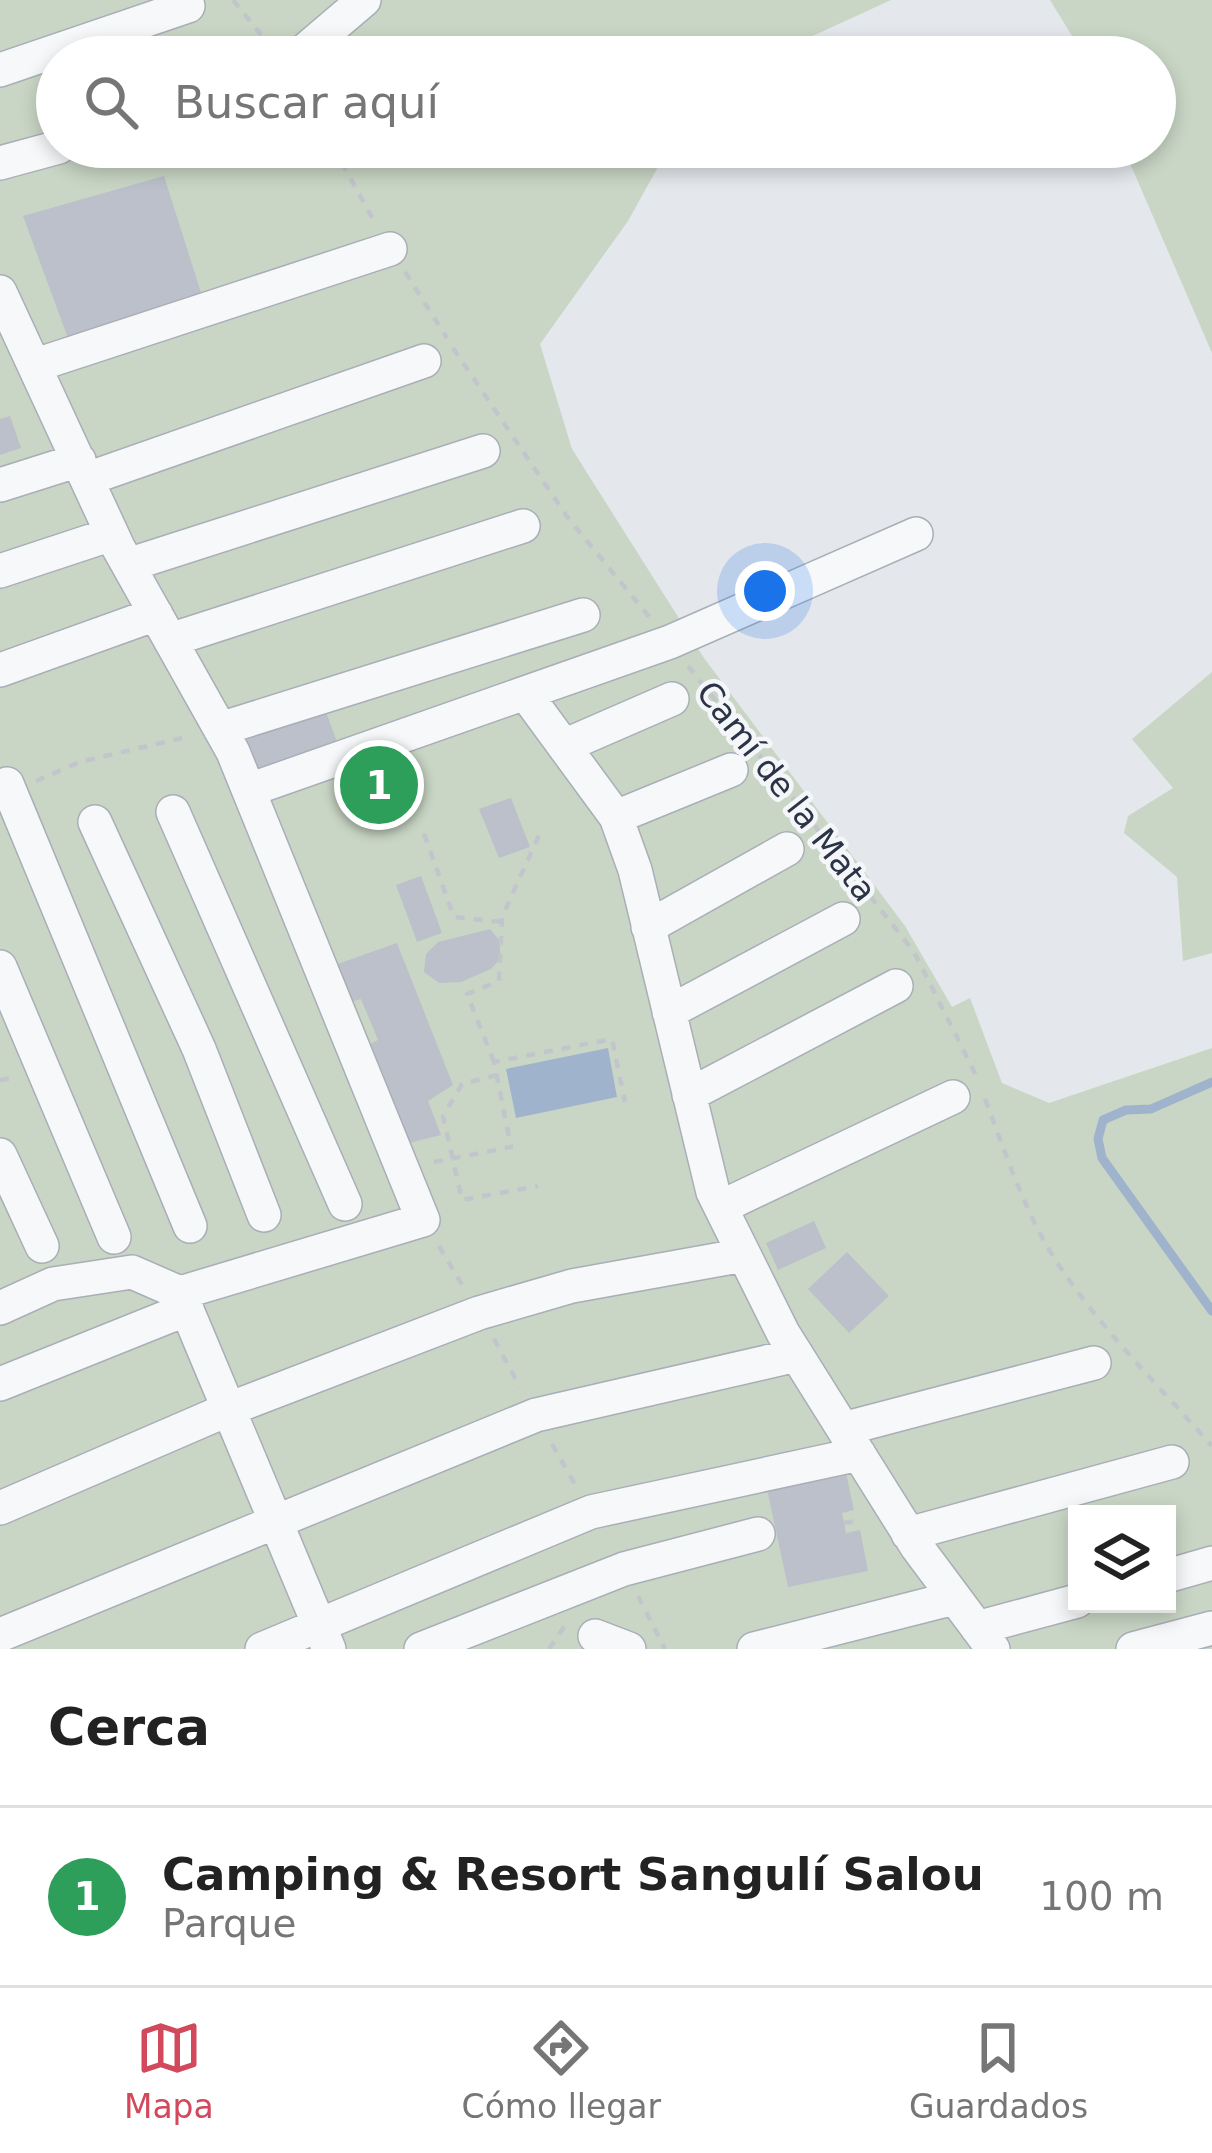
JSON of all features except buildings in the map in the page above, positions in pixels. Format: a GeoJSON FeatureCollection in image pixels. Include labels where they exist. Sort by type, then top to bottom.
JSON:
{"type":"FeatureCollection","features":[{"type":"Feature","properties":{"kind":"lane"},"geometry":{"type":"LineString","coordinates":[[322,36],[364,0]]}},
{"type":"Feature","properties":{"kind":"lane"},"geometry":{"type":"LineString","coordinates":[[100,36],[188,6]]}},
{"type":"Feature","properties":{"kind":"lane"},"geometry":{"type":"LineString","coordinates":[[0,70],[36,58]]}},
{"type":"Feature","properties":{"kind":"lane"},"geometry":{"type":"LineString","coordinates":[[0,163],[36,153]]}},
{"type":"Feature","properties":{"kind":"lane"},"geometry":{"type":"LineString","coordinates":[[36,365],[390,249]]}},
{"type":"Feature","properties":{"kind":"lane"},"geometry":{"type":"LineString","coordinates":[[0,292],[112,534],[249,790],[423,1220],[184,1301],[0,1384]]}},
{"type":"Feature","properties":{"kind":"lane"},"geometry":{"type":"LineString","coordinates":[[0,485],[83,470],[424,361]]}},
{"type":"Feature","properties":{"kind":"lane"},"geometry":{"type":"LineString","coordinates":[[128,565],[483,451]]}},
{"type":"Feature","properties":{"kind":"lane"},"geometry":{"type":"LineString","coordinates":[[0,670],[523,526]]}},
{"type":"Feature","properties":{"kind":"lane"},"geometry":{"type":"LineString","coordinates":[[0,571],[112,534]]}},
{"type":"Feature","properties":{"kind":"lane"},"geometry":{"type":"LineString","coordinates":[[249,790],[670,642],[916,534]]}},
{"type":"Feature","properties":{"kind":"lane"},"geometry":{"type":"LineString","coordinates":[[220,729],[583,615]]}},
{"type":"Feature","properties":{"kind":"lane"},"geometry":{"type":"LineString","coordinates":[[525,693],[616,817],[721,1207],[797,1355],[908,1534],[985,1639],[1068,1605]]}},
{"type":"Feature","properties":{"kind":"lane"},"geometry":{"type":"LineString","coordinates":[[564,746],[672,699]]}},
{"type":"Feature","properties":{"kind":"lane"},"geometry":{"type":"LineString","coordinates":[[616,817],[731,770]]}},
{"type":"Feature","properties":{"kind":"lane"},"geometry":{"type":"LineString","coordinates":[[7,784],[190,1226]]}},
{"type":"Feature","properties":{"kind":"lane"},"geometry":{"type":"LineString","coordinates":[[173,812],[345,1204]]}},
{"type":"Feature","properties":{"kind":"lane"},"geometry":{"type":"LineString","coordinates":[[95,822],[199,1049],[264,1215]]}},
{"type":"Feature","properties":{"kind":"lane"},"geometry":{"type":"LineString","coordinates":[[648,927],[787,849]]}},
{"type":"Feature","properties":{"kind":"lane"},"geometry":{"type":"LineString","coordinates":[[669,1012],[843,919]]}},
{"type":"Feature","properties":{"kind":"lane"},"geometry":{"type":"LineString","coordinates":[[0,967],[114,1237]]}},
{"type":"Feature","properties":{"kind":"lane"},"geometry":{"type":"LineString","coordinates":[[689,1095],[896,986]]}},
{"type":"Feature","properties":{"kind":"lane"},"geometry":{"type":"LineString","coordinates":[[721,1207],[953,1097]]}},
{"type":"Feature","properties":{"kind":"lane"},"geometry":{"type":"LineString","coordinates":[[4,1175],[42,1246]]}},
{"type":"Feature","properties":{"kind":"lane"},"geometry":{"type":"LineString","coordinates":[[0,1508],[229,1409],[479,1313],[572,1286],[744,1255]]}},
{"type":"Feature","properties":{"kind":"lane"},"geometry":{"type":"LineString","coordinates":[[0,1308],[53,1284],[132,1272],[184,1301],[323,1637]]}},
{"type":"Feature","properties":{"kind":"lane"},"geometry":{"type":"LineString","coordinates":[[0,1635],[536,1415],[797,1355]]}},
{"type":"Feature","properties":{"kind":"lane"},"geometry":{"type":"LineString","coordinates":[[262,1649],[323,1637],[591,1512],[851,1442],[1094,1363]]}},
{"type":"Feature","properties":{"kind":"lane"},"geometry":{"type":"LineString","coordinates":[[908,1534],[1172,1462]]}},
{"type":"Feature","properties":{"kind":"lane"},"geometry":{"type":"LineString","coordinates":[[421,1649],[624,1569],[758,1534]]}},
{"type":"Feature","properties":{"kind":"lane"},"geometry":{"type":"LineString","coordinates":[[1176,1573],[1212,1563]]}},
{"type":"Feature","properties":{"kind":"lane"},"geometry":{"type":"LineString","coordinates":[[754,1649],[954,1598]]}},
{"type":"Feature","properties":{"kind":"lane"},"geometry":{"type":"LineString","coordinates":[[1133,1649],[1212,1628]]}},
{"type":"Feature","properties":{"kind":"lane"},"geometry":{"type":"LineString","coordinates":[[595,1636],[629,1649]]}},
{"type":"Feature","properties":{"kind":"path"},"geometry":{"type":"LineString","coordinates":[[233,0],[262,36]]}},
{"type":"Feature","properties":{"kind":"path","name":"Camí de la Mata"},"geometry":{"type":"LineString","coordinates":[[345,168],[390,249],[568,518],[914,952],[977,1076],[1027,1207],[1055,1259],[1087,1305],[1212,1446]]}},
{"type":"Feature","properties":{"kind":"path"},"geometry":{"type":"LineString","coordinates":[[7,784],[27,784],[80,762],[220,729]]}},
{"type":"Feature","properties":{"kind":"path"},"geometry":{"type":"LineString","coordinates":[[405,1168],[511,1147],[494,1062],[467,994],[500,980],[502,922],[540,833]]}},
{"type":"Feature","properties":{"kind":"path"},"geometry":{"type":"LineString","coordinates":[[424,834],[454,917],[502,922]]}},
{"type":"Feature","properties":{"kind":"path"},"geometry":{"type":"LineString","coordinates":[[494,1062],[612,1039],[625,1102]]}},
{"type":"Feature","properties":{"kind":"path"},"geometry":{"type":"LineString","coordinates":[[497,1075],[463,1084],[443,1116],[463,1200],[538,1186]]}},
{"type":"Feature","properties":{"kind":"path"},"geometry":{"type":"LineString","coordinates":[[423,1220],[591,1512]]}},
{"type":"Feature","properties":{"kind":"path"},"geometry":{"type":"LineString","coordinates":[[624,1569],[665,1649]]}},
{"type":"Feature","properties":{"kind":"green space"},"geometry":{"type":"Polygon","coordinates":[[[0,0],[891,0],[813,36],[36,36],[36,168],[657,168],[628,221],[540,344],[572,449],[704,658],[905,926],[952,1007],[970,998],[1002,1083],[1049,1103],[1212,1048],[1212,1649],[0,1649],[0,0]]]}},
{"type":"Feature","properties":{"kind":"green space"},"geometry":{"type":"Polygon","coordinates":[[[1050,0],[1212,0],[1212,353],[1132,168],[1176,168],[1176,36],[1072,36],[1050,0]]]}},
{"type":"Feature","properties":{"kind":"green space"},"geometry":{"type":"Polygon","coordinates":[[[1212,672],[1212,953],[1183,961],[1177,877],[1124,833],[1128,816],[1173,788],[1132,739],[1212,672]]]}},
{"type":"Feature","properties":{"kind":"water"},"geometry":{"type":"Polygon","coordinates":[[[608,1048],[617,1097],[516,1118],[506,1069],[608,1048]]]}},
{"type":"Feature","properties":{"kind":"waterway"},"geometry":{"type":"LineString","coordinates":[[1212,1082],[1151,1109],[1126,1110],[1103,1120],[1098,1139],[1102,1158],[1212,1311]]}},
{"type":"Feature","properties":{"kind":"place","name":"Camping & Resort Sangulí Salou"},"geometry":{"type":"Point","coordinates":[379,785]}}]}
